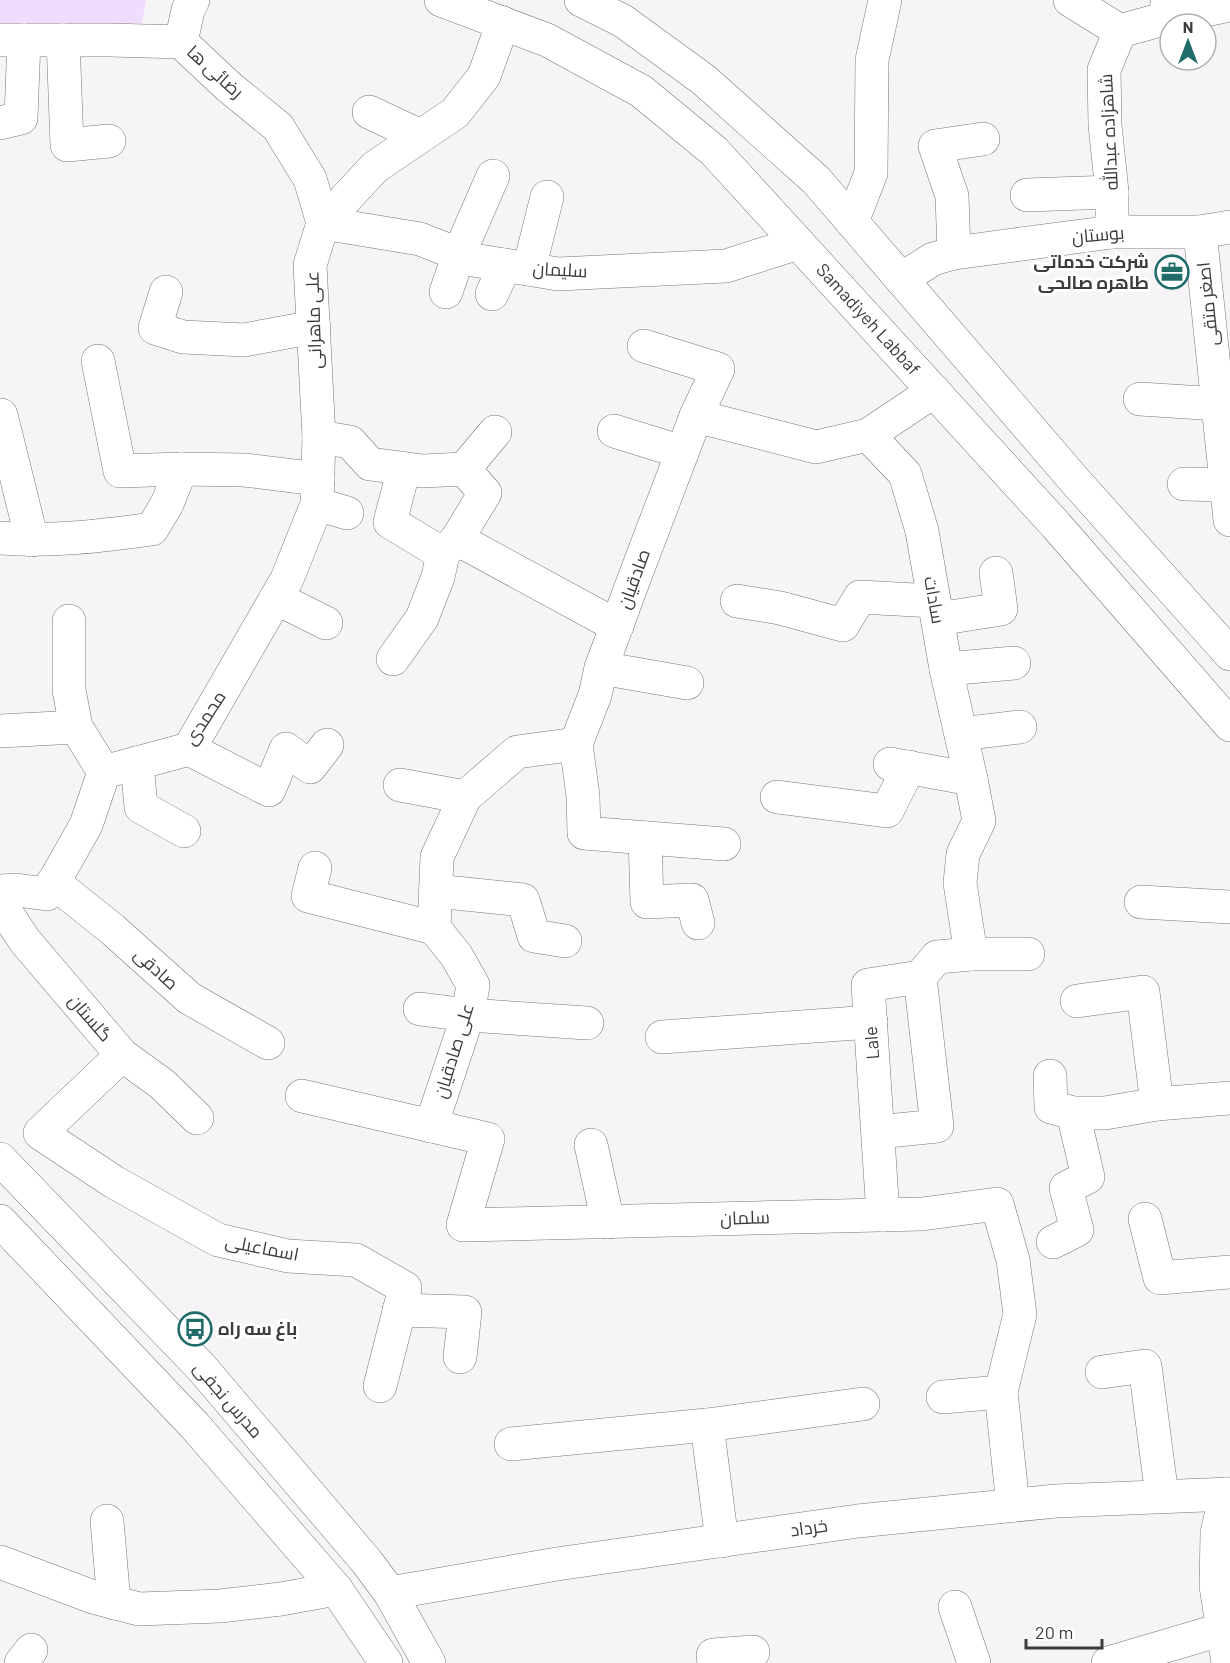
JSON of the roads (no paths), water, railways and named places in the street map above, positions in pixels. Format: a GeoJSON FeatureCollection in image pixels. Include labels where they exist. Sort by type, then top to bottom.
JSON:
{"type":"FeatureCollection","features":[{"type":"Feature","properties":{"kind":"street"},"geometry":{"type":"LineString","coordinates":[[180,0],[181,42]]}},
{"type":"Feature","properties":{"kind":"street"},"geometry":{"type":"LineString","coordinates":[[181,42],[188,10],[193,0]]}},
{"type":"Feature","properties":{"kind":"street","name":"Samadiyeh Labbaf"},"geometry":{"type":"LineString","coordinates":[[441,0],[547,40],[641,91],[714,151],[1055,524],[1167,652],[1229,730]]}},
{"type":"Feature","properties":{"kind":"street"},"geometry":{"type":"LineString","coordinates":[[581,0],[623,21],[704,80],[816,180],[1076,482],[1230,654]]}},
{"type":"Feature","properties":{"kind":"street"},"geometry":{"type":"LineString","coordinates":[[852,222],[871,172],[872,60],[885,0]]}},
{"type":"Feature","properties":{"kind":"street"},"geometry":{"type":"LineString","coordinates":[[1070,0],[1120,31],[1167,9],[1230,5]]}},
{"type":"Feature","properties":{"kind":"street","name":"علی ماهرانی"},"geometry":{"type":"LineString","coordinates":[[328,499],[319,437],[310,265],[323,222],[375,167],[455,113],[484,76],[503,23]]}},
{"type":"Feature","properties":{"kind":"street","name":"شاهزاده عبدالله"},"geometry":{"type":"LineString","coordinates":[[1112,232],[1112,192],[1105,125],[1104,70],[1120,31]]}},
{"type":"Feature","properties":{"kind":"street"},"geometry":{"type":"LineString","coordinates":[[0,123],[21,117],[12,40]]}},
{"type":"Feature","properties":{"kind":"street","name":"رضائی ها"},"geometry":{"type":"LineString","coordinates":[[12,40],[181,42],[229,87],[278,127],[310,179],[323,222]]}},
{"type":"Feature","properties":{"kind":"street"},"geometry":{"type":"LineString","coordinates":[[63,40],[67,145],[109,141]]}},
{"type":"Feature","properties":{"kind":"street"},"geometry":{"type":"LineString","coordinates":[[369,112],[420,136]]}},
{"type":"Feature","properties":{"kind":"street"},"geometry":{"type":"LineString","coordinates":[[954,253],[952,196],[935,146],[983,139]]}},
{"type":"Feature","properties":{"kind":"street"},"geometry":{"type":"LineString","coordinates":[[446,292],[459,254],[494,176]]}},
{"type":"Feature","properties":{"kind":"street"},"geometry":{"type":"LineString","coordinates":[[1027,195],[1112,192]]}},
{"type":"Feature","properties":{"kind":"street"},"geometry":{"type":"LineString","coordinates":[[508,276],[547,197]]}},
{"type":"Feature","properties":{"kind":"street","name":"سلیمان"},"geometry":{"type":"LineString","coordinates":[[323,222],[420,239],[508,276],[726,266],[798,243]]}},
{"type":"Feature","properties":{"kind":"street","name":"بوستان"},"geometry":{"type":"LineString","coordinates":[[901,279],[933,259],[954,253],[1112,232],[1215,230]]}},
{"type":"Feature","properties":{"kind":"street","name":"اصغر متقی"},"geometry":{"type":"LineString","coordinates":[[1215,230],[1230,520]]}},
{"type":"Feature","properties":{"kind":"street"},"geometry":{"type":"LineString","coordinates":[[166,292],[155,327],[183,337],[244,340],[314,327]]}},
{"type":"Feature","properties":{"kind":"street","name":"صادقیان"},"geometry":{"type":"LineString","coordinates":[[576,744],[595,695],[601,668],[682,452],[718,369],[644,346]]}},
{"type":"Feature","properties":{"kind":"street"},"geometry":{"type":"LineString","coordinates":[[98,361],[120,471],[181,468],[244,470],[328,499]]}},
{"type":"Feature","properties":{"kind":"street"},"geometry":{"type":"LineString","coordinates":[[696,416],[816,447],[868,435],[934,392]]}},
{"type":"Feature","properties":{"kind":"street"},"geometry":{"type":"LineString","coordinates":[[1140,399],[1224,405]]}},
{"type":"Feature","properties":{"kind":"street"},"geometry":{"type":"LineString","coordinates":[[1,415],[16,539],[89,537],[152,530],[167,504],[181,468]]}},
{"type":"Feature","properties":{"kind":"street"},"geometry":{"type":"LineString","coordinates":[[614,431],[682,452]]}},
{"type":"Feature","properties":{"kind":"street"},"geometry":{"type":"LineString","coordinates":[[319,437],[350,442],[370,464],[423,471],[464,468],[495,432]]}},
{"type":"Feature","properties":{"kind":"street","name":"سادات"},"geometry":{"type":"LineString","coordinates":[[868,435],[905,474],[922,531],[946,669],[979,821],[963,854],[960,883],[971,954]]}},
{"type":"Feature","properties":{"kind":"street"},"geometry":{"type":"LineString","coordinates":[[404,468],[390,522],[450,547],[617,626]]}},
{"type":"Feature","properties":{"kind":"street"},"geometry":{"type":"LineString","coordinates":[[393,659],[422,618],[450,547],[484,493],[464,468]]}},
{"type":"Feature","properties":{"kind":"street"},"geometry":{"type":"LineString","coordinates":[[1184,484],[1227,485]]}},
{"type":"Feature","properties":{"kind":"street","name":"محمدی"},"geometry":{"type":"LineString","coordinates":[[104,772],[189,749],[287,579],[328,499]]}},
{"type":"Feature","properties":{"kind":"street"},"geometry":{"type":"LineString","coordinates":[[737,602],[780,608],[843,625],[860,597],[936,610],[1000,609],[996,573]]}},
{"type":"Feature","properties":{"kind":"street"},"geometry":{"type":"LineString","coordinates":[[276,598],[326,623]]}},
{"type":"Feature","properties":{"kind":"street"},"geometry":{"type":"LineString","coordinates":[[0,891],[16,890],[46,894],[86,825],[104,772],[76,727],[69,690],[69,621]]}},
{"type":"Feature","properties":{"kind":"street"},"geometry":{"type":"LineString","coordinates":[[1167,652],[1202,623]]}},
{"type":"Feature","properties":{"kind":"street"},"geometry":{"type":"LineString","coordinates":[[946,669],[1014,663]]}},
{"type":"Feature","properties":{"kind":"street"},"geometry":{"type":"LineString","coordinates":[[601,668],[687,683]]}},
{"type":"Feature","properties":{"kind":"street"},"geometry":{"type":"LineString","coordinates":[[0,731],[76,727]]}},
{"type":"Feature","properties":{"kind":"street"},"geometry":{"type":"LineString","coordinates":[[961,734],[1020,727]]}},
{"type":"Feature","properties":{"kind":"street"},"geometry":{"type":"LineString","coordinates":[[315,868],[308,896],[434,928],[437,857],[465,798],[517,752],[576,744],[583,796],[584,833],[724,844]]}},
{"type":"Feature","properties":{"kind":"street"},"geometry":{"type":"LineString","coordinates":[[189,749],[269,790],[286,749],[310,767],[327,745]]}},
{"type":"Feature","properties":{"kind":"street"},"geometry":{"type":"LineString","coordinates":[[137,763],[141,807],[184,831]]}},
{"type":"Feature","properties":{"kind":"street"},"geometry":{"type":"LineString","coordinates":[[777,798],[887,812],[899,766],[971,779]]}},
{"type":"Feature","properties":{"kind":"street"},"geometry":{"type":"LineString","coordinates":[[400,785],[465,798]]}},
{"type":"Feature","properties":{"kind":"street"},"geometry":{"type":"LineString","coordinates":[[645,838],[647,902],[692,900],[698,923]]}},
{"type":"Feature","properties":{"kind":"street","name":"صادقی"},"geometry":{"type":"LineString","coordinates":[[53,882],[112,929],[189,998],[268,1043]]}},
{"type":"Feature","properties":{"kind":"street"},"geometry":{"type":"LineString","coordinates":[[436,891],[523,900],[534,936],[565,941]]}},
{"type":"Feature","properties":{"kind":"street"},"geometry":{"type":"LineString","coordinates":[[1141,902],[1230,907]]}},
{"type":"Feature","properties":{"kind":"street","name":"گلستان"},"geometry":{"type":"LineString","coordinates":[[0,903],[25,941],[122,1055],[162,1084],[197,1118]]}},
{"type":"Feature","properties":{"kind":"street","name":"علی صادقیان"},"geometry":{"type":"LineString","coordinates":[[431,1126],[468,1015],[473,985],[456,955],[434,928]]}},
{"type":"Feature","properties":{"kind":"street"},"geometry":{"type":"LineString","coordinates":[[878,1132],[937,1126],[920,977],[937,957],[971,954],[1028,954]]}},
{"type":"Feature","properties":{"kind":"street","name":"Lale"},"geometry":{"type":"LineString","coordinates":[[884,1215],[868,985],[920,977]]}},
{"type":"Feature","properties":{"kind":"street"},"geometry":{"type":"LineString","coordinates":[[1077,1001],[1143,992],[1157,1104]]}},
{"type":"Feature","properties":{"kind":"street"},"geometry":{"type":"LineString","coordinates":[[420,1009],[468,1015],[586,1023]]}},
{"type":"Feature","properties":{"kind":"street"},"geometry":{"type":"LineString","coordinates":[[662,1037],[871,1022]]}},
{"type":"Feature","properties":{"kind":"street","name":"اسماعیلی"},"geometry":{"type":"LineString","coordinates":[[122,1055],[40,1133],[114,1182],[218,1240],[288,1256],[356,1260],[405,1288],[380,1386]]}},
{"type":"Feature","properties":{"kind":"street"},"geometry":{"type":"LineString","coordinates":[[1050,1077],[1051,1107],[1073,1113],[1105,1113],[1157,1104],[1230,1098]]}},
{"type":"Feature","properties":{"kind":"street","name":"سلمان"},"geometry":{"type":"LineString","coordinates":[[302,1096],[488,1139],[463,1225],[922,1214],[997,1203],[1013,1260],[1020,1314],[1000,1392],[1013,1505]]}},
{"type":"Feature","properties":{"kind":"street"},"geometry":{"type":"LineString","coordinates":[[1053,1242],[1077,1230],[1066,1188],[1088,1177],[1073,1113]]}},
{"type":"Feature","properties":{"kind":"street"},"geometry":{"type":"LineString","coordinates":[[591,1145],[608,1222]]}},
{"type":"Feature","properties":{"kind":"street","name":"مدرس نجفی"},"geometry":{"type":"LineString","coordinates":[[0,1159],[201,1367],[367,1562],[390,1593],[429,1663]]}},
{"type":"Feature","properties":{"kind":"street"},"geometry":{"type":"LineString","coordinates":[[1145,1219],[1160,1278],[1230,1272]]}},
{"type":"Feature","properties":{"kind":"street"},"geometry":{"type":"LineString","coordinates":[[0,1221],[195,1426],[336,1589],[386,1663]]}},
{"type":"Feature","properties":{"kind":"street"},"geometry":{"type":"LineString","coordinates":[[94,1321],[124,1287]]}},
{"type":"Feature","properties":{"kind":"street"},"geometry":{"type":"LineString","coordinates":[[399,1310],[465,1312],[460,1357]]}},
{"type":"Feature","properties":{"kind":"street"},"geometry":{"type":"LineString","coordinates":[[1102,1372],[1145,1366],[1162,1497]]}},
{"type":"Feature","properties":{"kind":"street"},"geometry":{"type":"LineString","coordinates":[[943,1397],[1000,1392]]}},
{"type":"Feature","properties":{"kind":"street"},"geometry":{"type":"LineString","coordinates":[[511,1444],[706,1425],[863,1404]]}},
{"type":"Feature","properties":{"kind":"street"},"geometry":{"type":"LineString","coordinates":[[706,1425],[722,1540]]}},
{"type":"Feature","properties":{"kind":"street"},"geometry":{"type":"LineString","coordinates":[[1228,1494],[1217,1533],[1216,1586],[1226,1629],[1228,1663]]}},
{"type":"Feature","properties":{"kind":"street","name":"خرداد"},"geometry":{"type":"LineString","coordinates":[[390,1593],[557,1564],[858,1521],[1056,1501],[1228,1494]]}},
{"type":"Feature","properties":{"kind":"street"},"geometry":{"type":"LineString","coordinates":[[107,1521],[114,1603]]}},
{"type":"Feature","properties":{"kind":"street"},"geometry":{"type":"LineString","coordinates":[[0,1562],[93,1597],[139,1609],[219,1606],[281,1599],[336,1589]]}},
{"type":"Feature","properties":{"kind":"street"},"geometry":{"type":"LineString","coordinates":[[956,1607],[974,1663]]}},
{"type":"Feature","properties":{"kind":"street"},"geometry":{"type":"LineString","coordinates":[[1108,1663],[1226,1629]]}},
{"type":"Feature","properties":{"kind":"street"},"geometry":{"type":"LineString","coordinates":[[714,1663],[713,1655],[753,1652]]}},
{"type":"Feature","properties":{"kind":"place","name":"شرکت خدماتی طاهره صالحی"},"geometry":{"type":"Point","coordinates":[1172,272]}},
{"type":"Feature","properties":{"kind":"place","name":"باغ سه راه"},"geometry":{"type":"Point","coordinates":[195,1329]}}]}
